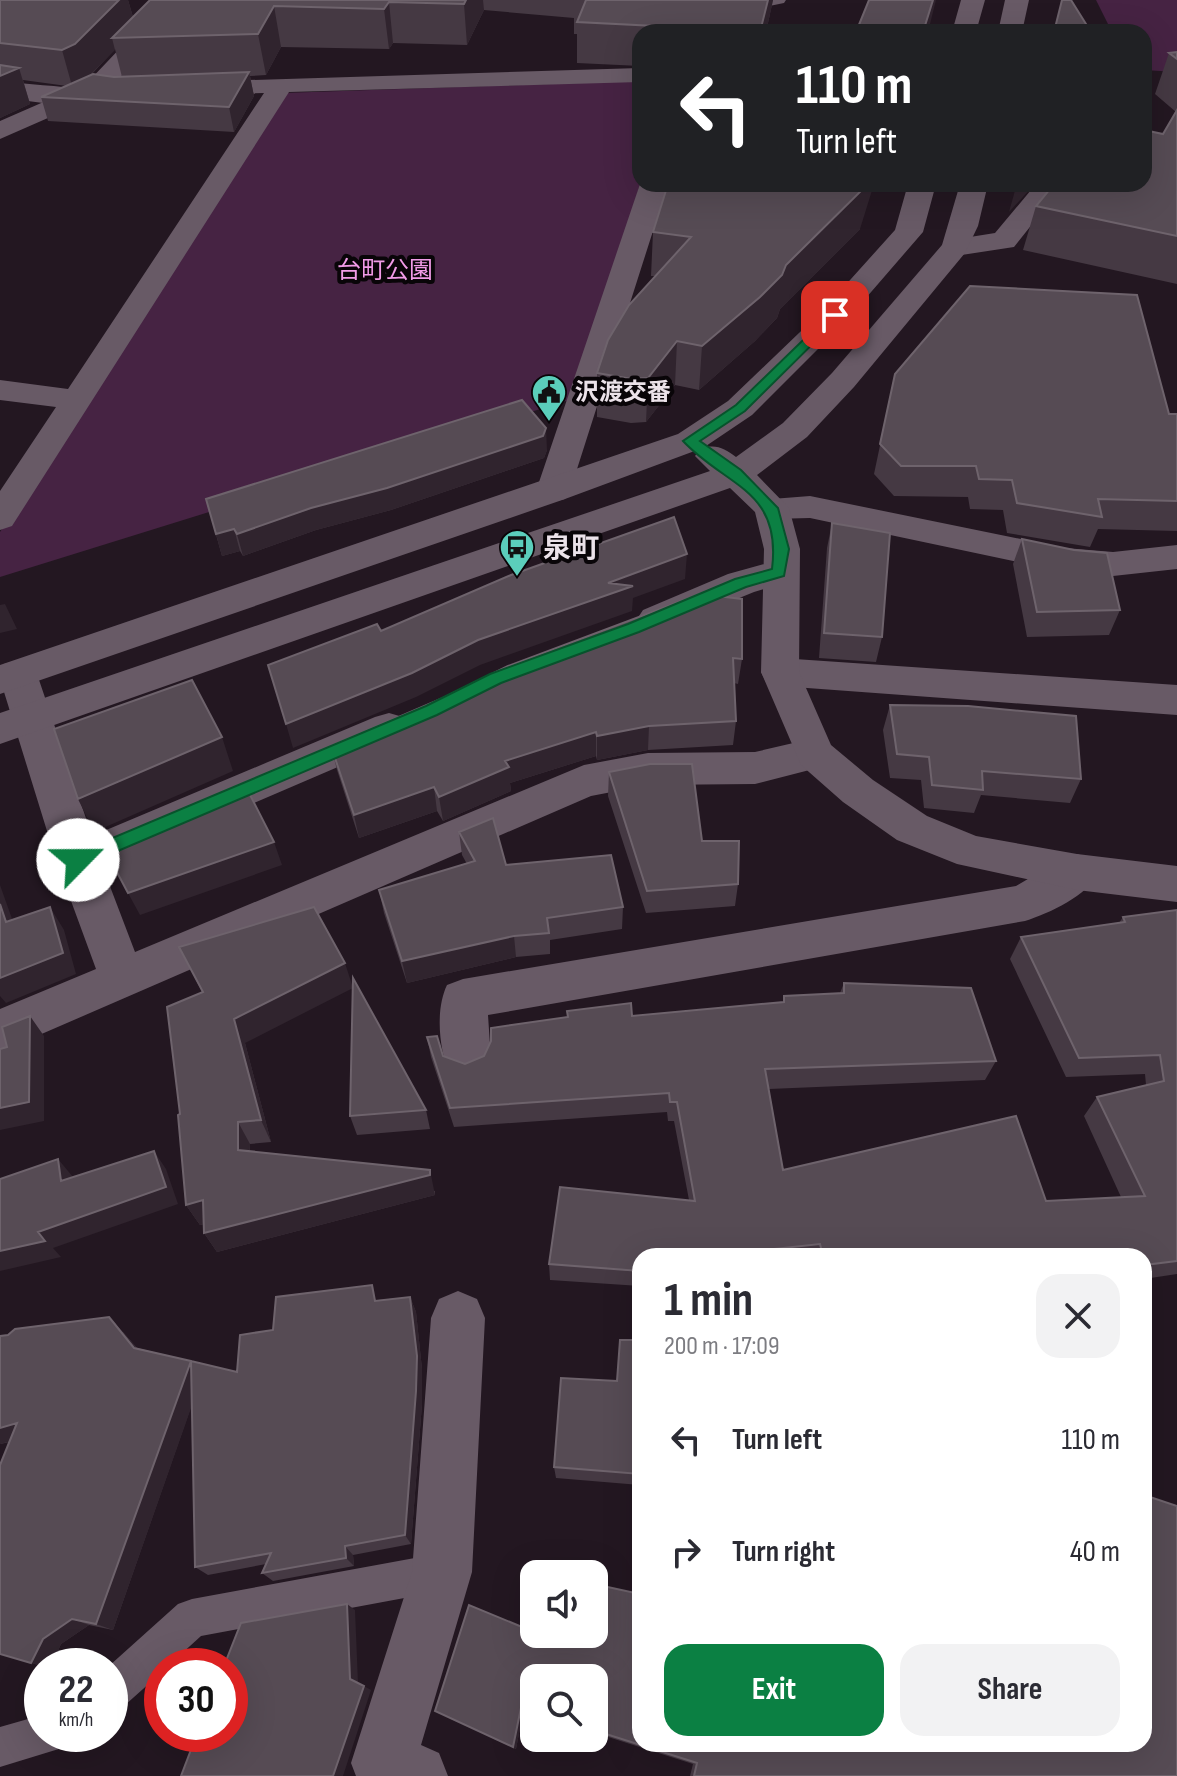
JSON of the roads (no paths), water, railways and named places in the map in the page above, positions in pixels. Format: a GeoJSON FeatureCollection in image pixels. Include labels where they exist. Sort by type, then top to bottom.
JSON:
{"type":"FeatureCollection","features":[{"type":"Feature","properties":{"kind":"street"},"geometry":{"type":"LineString","coordinates":[[966,24],[973,0]]}},
{"type":"Feature","properties":{"kind":"street"},"geometry":{"type":"LineString","coordinates":[[1012,24],[1017,0]]}},
{"type":"Feature","properties":{"kind":"street"},"geometry":{"type":"LineString","coordinates":[[0,131],[98,92],[163,12]]}},
{"type":"Feature","properties":{"kind":"street"},"geometry":{"type":"LineString","coordinates":[[165,88],[632,75]]}},
{"type":"Feature","properties":{"kind":"street"},"geometry":{"type":"LineString","coordinates":[[0,518],[282,84]]}},
{"type":"Feature","properties":{"kind":"street"},"geometry":{"type":"LineString","coordinates":[[0,88],[28,94],[98,92]]}},
{"type":"Feature","properties":{"kind":"street"},"geometry":{"type":"LineString","coordinates":[[553,491],[651,192]]}},
{"type":"Feature","properties":{"kind":"street"},"geometry":{"type":"LineString","coordinates":[[123,980],[78,860],[16,724],[9,677],[690,441],[740,408],[835,315],[909,232],[920,192]]}},
{"type":"Feature","properties":{"kind":"street"},"geometry":{"type":"LineString","coordinates":[[16,724],[736,474],[795,430],[843,380],[955,247],[972,192]]}},
{"type":"Feature","properties":{"kind":"street"},"geometry":{"type":"LineString","coordinates":[[955,247],[1004,241],[1044,192]]}},
{"type":"Feature","properties":{"kind":"street"},"geometry":{"type":"LineString","coordinates":[[0,390],[77,400]]}},
{"type":"Feature","properties":{"kind":"street"},"geometry":{"type":"LineString","coordinates":[[690,441],[736,474],[771,508],[782,549],[779,572],[780,672],[815,754],[858,791],[912,828],[972,852],[1077,872],[1177,884]]}},
{"type":"Feature","properties":{"kind":"street"},"geometry":{"type":"LineString","coordinates":[[771,508],[810,507],[1065,560],[1113,564],[1177,557]]}},
{"type":"Feature","properties":{"kind":"street"},"geometry":{"type":"LineString","coordinates":[[620,633],[741,583],[779,572]]}},
{"type":"Feature","properties":{"kind":"street"},"geometry":{"type":"LineString","coordinates":[[780,672],[1177,700]]}},
{"type":"Feature","properties":{"kind":"street"},"geometry":{"type":"LineString","coordinates":[[78,860],[417,717]]}},
{"type":"Feature","properties":{"kind":"street"},"geometry":{"type":"LineString","coordinates":[[0,1031],[584,781],[648,769],[755,768],[815,754]]}},
{"type":"Feature","properties":{"kind":"street"},"geometry":{"type":"LineString","coordinates":[[467,1060],[463,999],[1025,903],[1077,872]]}},
{"type":"Feature","properties":{"kind":"street"},"geometry":{"type":"LineString","coordinates":[[393,1772],[442,1572],[458,1318]]}},
{"type":"Feature","properties":{"kind":"lane"},"geometry":{"type":"LineString","coordinates":[[715,10],[779,0]]}},
{"type":"Feature","properties":{"kind":"lane"},"geometry":{"type":"LineString","coordinates":[[128,1676],[192,1618],[442,1572]]}},
{"type":"Feature","properties":{"kind":"lane"},"geometry":{"type":"LineString","coordinates":[[0,1747],[24,1740]]}},
{"type":"Feature","properties":{"kind":"place","name":"沢渡交番"},"geometry":{"type":"Point","coordinates":[549,423]}},
{"type":"Feature","properties":{"kind":"place","name":"泉町"},"geometry":{"type":"Point","coordinates":[517,578]}},
{"type":"Feature","properties":{"kind":"park label","name":"台町公園"},"geometry":{"type":"Point","coordinates":[385,270]}}]}
